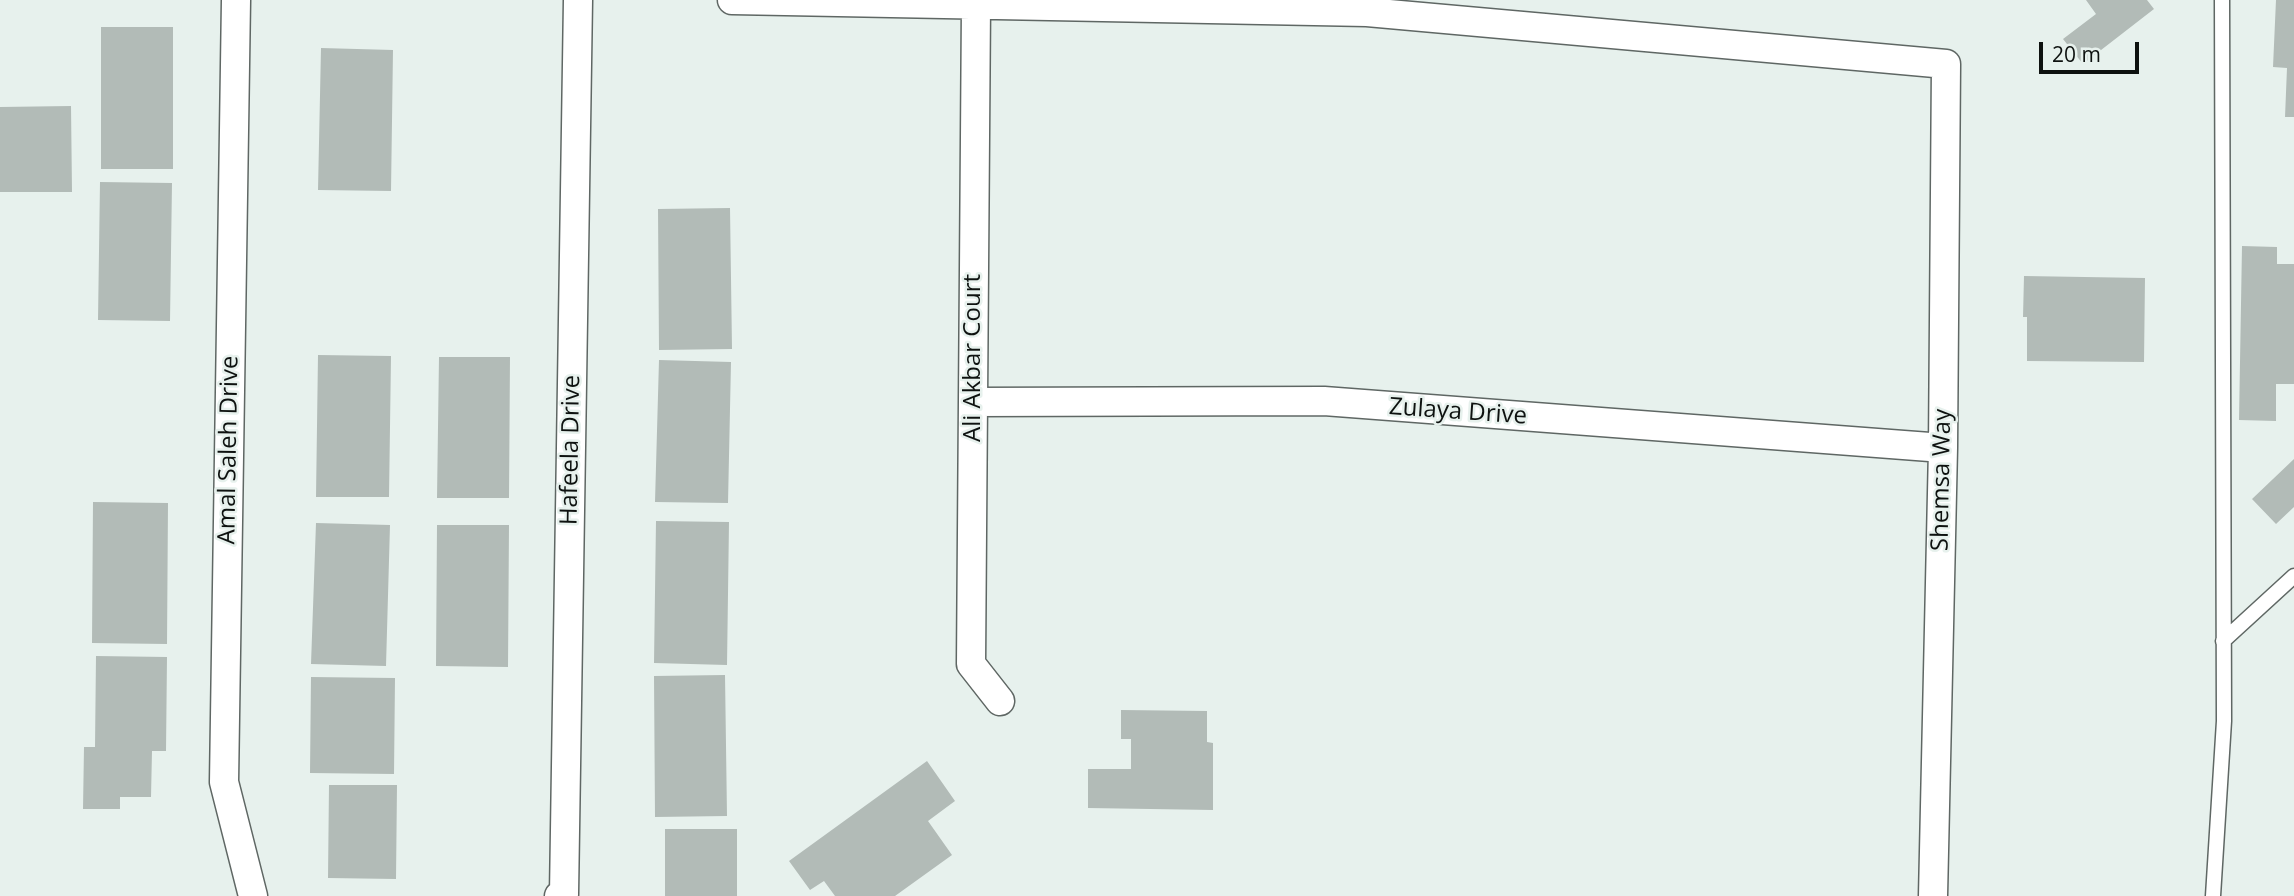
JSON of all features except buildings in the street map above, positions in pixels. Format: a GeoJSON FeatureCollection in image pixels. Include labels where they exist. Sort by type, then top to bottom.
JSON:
{"type":"FeatureCollection","features":[{"type":"Feature","properties":{"kind":"street","name":"Amal Saleh Drive"},"geometry":{"type":"LineString","coordinates":[[236,0],[224,782],[253,896]]}},
{"type":"Feature","properties":{"kind":"street","name":"Hafeela Drive"},"geometry":{"type":"LineString","coordinates":[[559,896],[564,894],[565,880],[578,0]]}},
{"type":"Feature","properties":{"kind":"street"},"geometry":{"type":"LineString","coordinates":[[732,0],[976,5]]}},
{"type":"Feature","properties":{"kind":"street","name":"Shemsa Way"},"geometry":{"type":"LineString","coordinates":[[976,5],[1367,12],[1946,64],[1943,448],[1933,896]]}},
{"type":"Feature","properties":{"kind":"street","name":"Ali Akbar Court"},"geometry":{"type":"LineString","coordinates":[[976,5],[971,664],[1000,701]]}},
{"type":"Feature","properties":{"kind":"street","name":"Zulaya Drive"},"geometry":{"type":"LineString","coordinates":[[973,402],[1324,401],[1943,448]]}},
{"type":"Feature","properties":{"kind":"lane"},"geometry":{"type":"LineString","coordinates":[[2213,896],[2224,720],[2222,0]]}},
{"type":"Feature","properties":{"kind":"lane"},"geometry":{"type":"LineString","coordinates":[[2223,642],[2294,576]]}}]}
